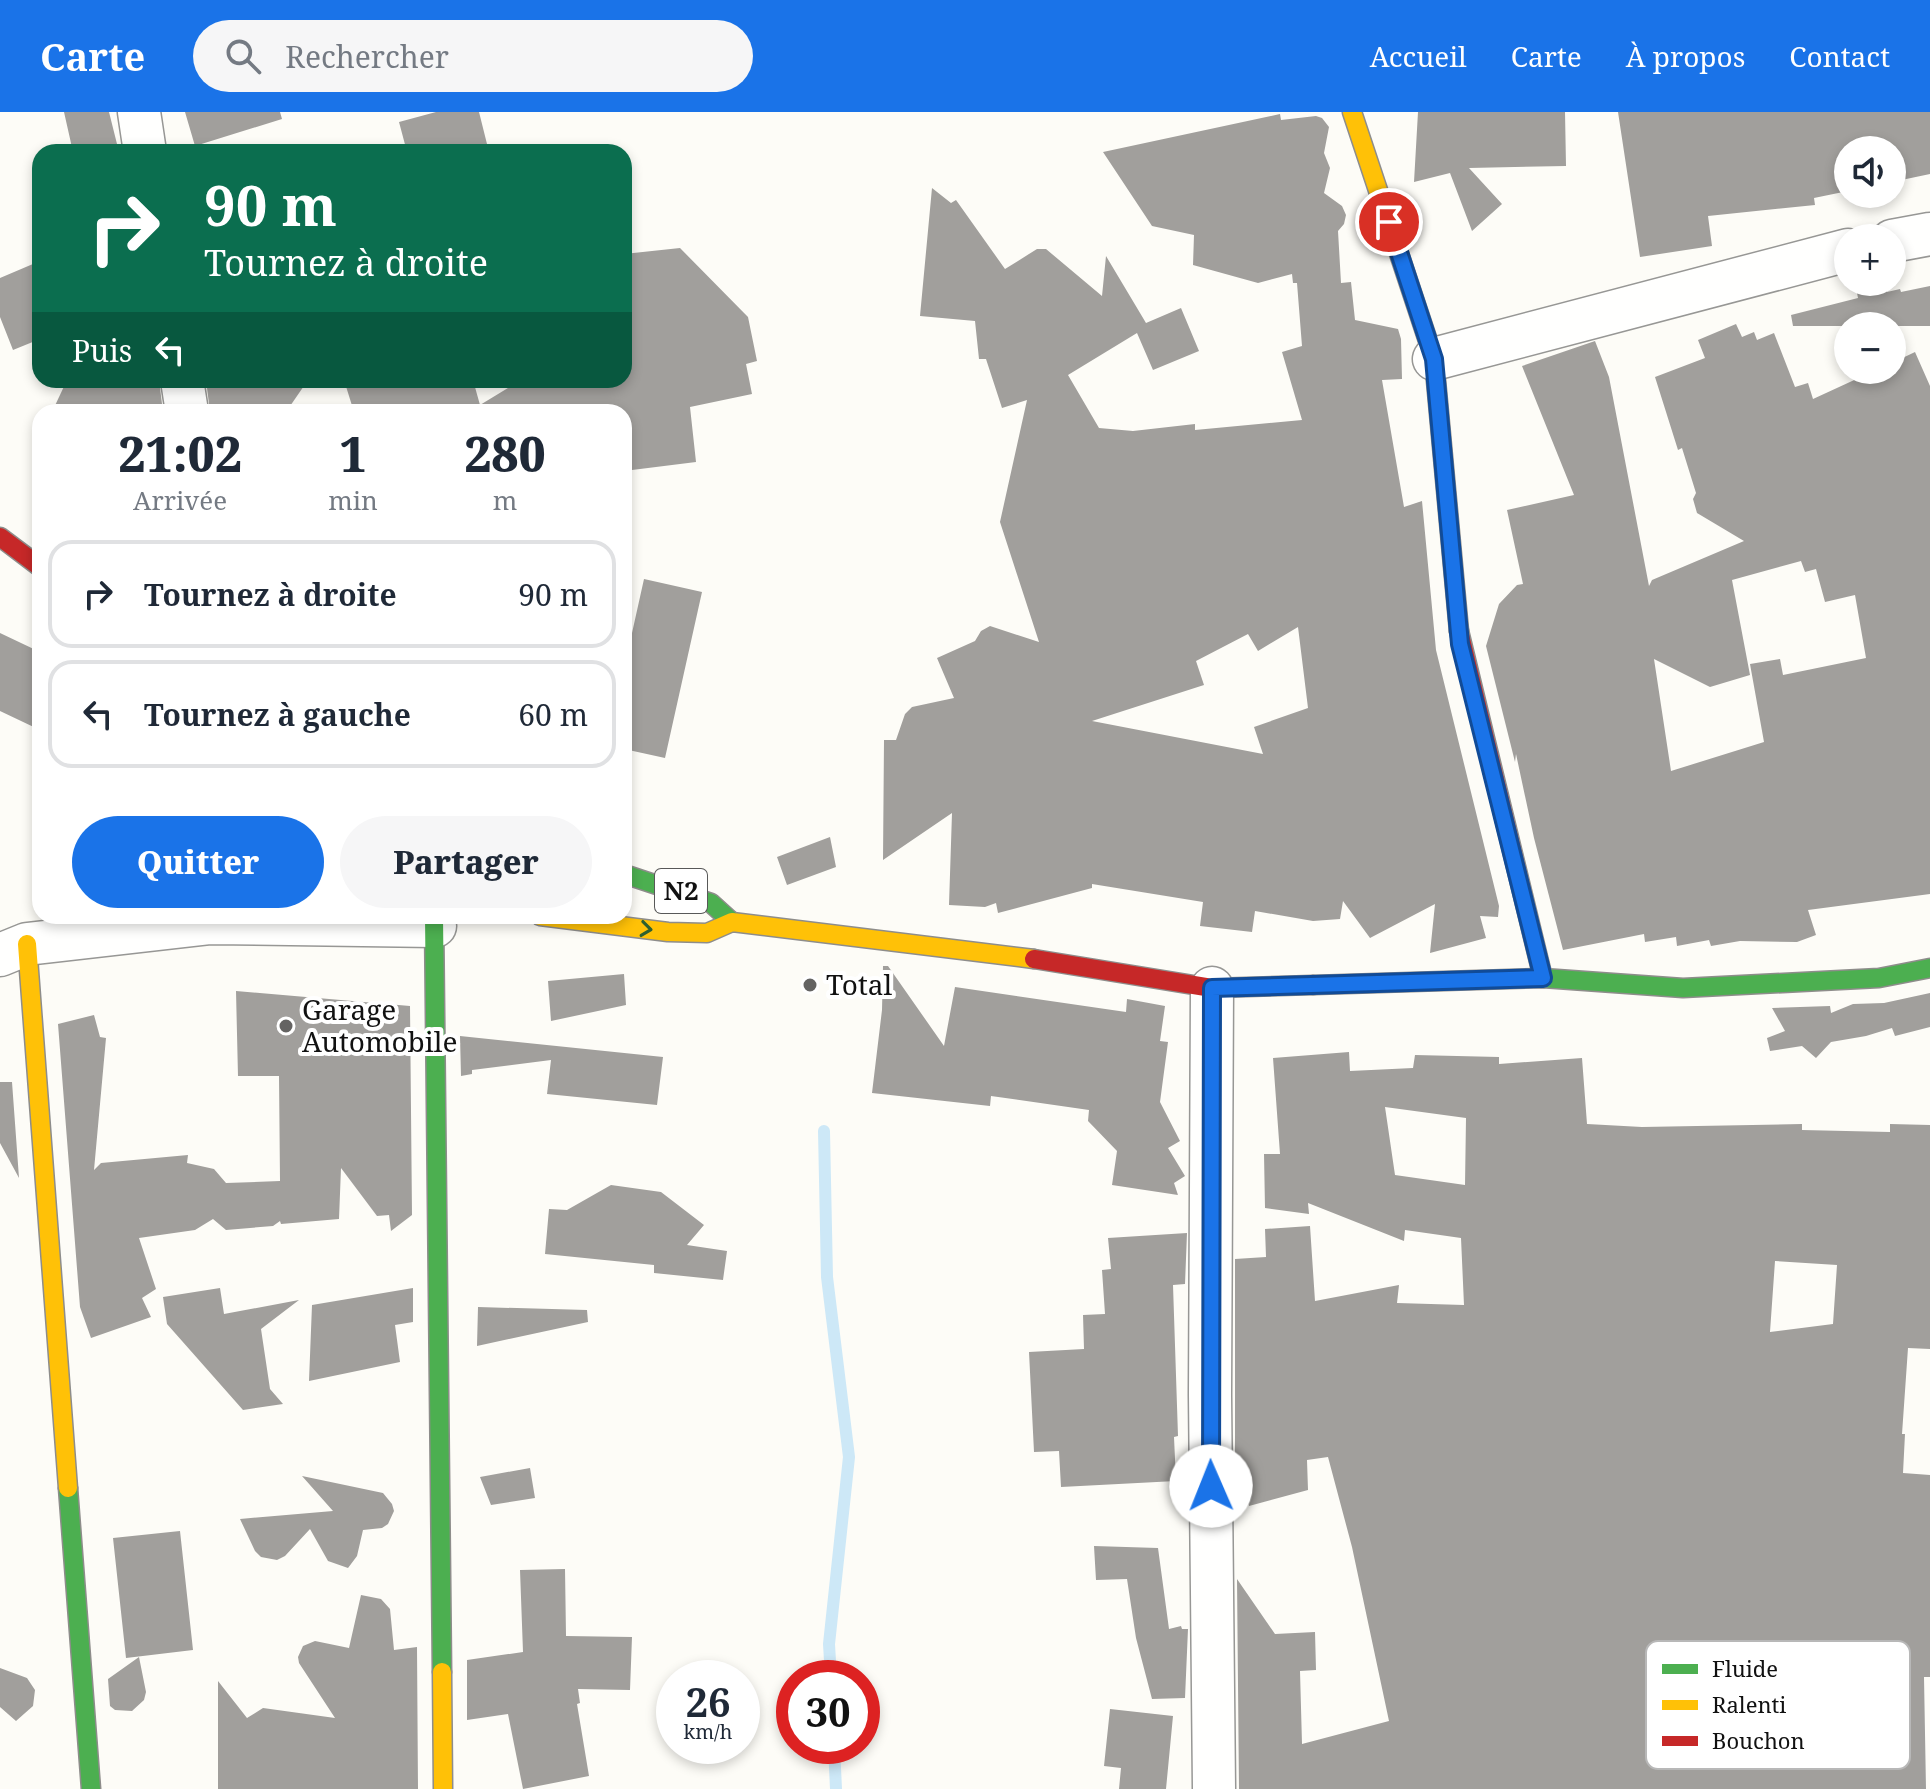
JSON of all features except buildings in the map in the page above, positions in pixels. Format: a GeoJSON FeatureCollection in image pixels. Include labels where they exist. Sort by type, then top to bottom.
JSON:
{"type":"FeatureCollection","features":[{"type":"Feature","properties":{"kind":"main road"},"geometry":{"type":"LineString","coordinates":[[1352,112],[1434,359],[1460,644],[1543,978]]}},
{"type":"Feature","properties":{"kind":"main road"},"geometry":{"type":"LineString","coordinates":[[0,537],[32,561]]}},
{"type":"Feature","properties":{"kind":"main road","name":"N2"},"geometry":{"type":"LineString","coordinates":[[632,877],[711,903],[732,922]]}},
{"type":"Feature","properties":{"kind":"main road","name":"N2"},"geometry":{"type":"LineString","coordinates":[[604,924],[707,933],[732,922],[1041,960],[1212,988],[1543,978],[1683,988],[1879,978],[1930,968]]}},
{"type":"Feature","properties":{"kind":"main road"},"geometry":{"type":"LineString","coordinates":[[434,924],[443,1789]]}},
{"type":"Feature","properties":{"kind":"main road"},"geometry":{"type":"LineString","coordinates":[[14,950],[91,1789]]}},
{"type":"Feature","properties":{"kind":"street"},"geometry":{"type":"LineString","coordinates":[[139,112],[144,144]]}},
{"type":"Feature","properties":{"kind":"street"},"geometry":{"type":"LineString","coordinates":[[1906,238],[1930,234]]}},
{"type":"Feature","properties":{"kind":"street"},"geometry":{"type":"LineString","coordinates":[[1434,359],[1834,254]]}},
{"type":"Feature","properties":{"kind":"street"},"geometry":{"type":"LineString","coordinates":[[14,950],[204,924]]}},
{"type":"Feature","properties":{"kind":"street"},"geometry":{"type":"LineString","coordinates":[[1212,988],[1210,1411],[1214,1789]]}},
{"type":"Feature","properties":{"kind":"waterway"},"geometry":{"type":"LineString","coordinates":[[824,1131],[827,1277],[849,1457],[829,1644],[830,1660]]}},
{"type":"Feature","properties":{"kind":"waterway"},"geometry":{"type":"LineString","coordinates":[[835,1764],[836,1789]]}},
{"type":"Feature","properties":{"kind":"traffic: fast"},"geometry":{"type":"LineString","coordinates":[[632,877],[711,903],[732,922]]}},
{"type":"Feature","properties":{"kind":"traffic: fast"},"geometry":{"type":"LineString","coordinates":[[434,924],[442,1672]]}},
{"type":"Feature","properties":{"kind":"traffic: fast"},"geometry":{"type":"LineString","coordinates":[[1313,985],[1543,978],[1683,988],[1879,978],[1930,968]]}},
{"type":"Feature","properties":{"kind":"traffic: fast"},"geometry":{"type":"LineString","coordinates":[[68,1488],[91,1789]]}},
{"type":"Feature","properties":{"kind":"traffic: slow"},"geometry":{"type":"LineString","coordinates":[[1352,112],[1434,359],[1459,631]]}},
{"type":"Feature","properties":{"kind":"traffic: slow"},"geometry":{"type":"LineString","coordinates":[[604,924],[707,933],[732,922],[1034,959]]}},
{"type":"Feature","properties":{"kind":"traffic: slow"},"geometry":{"type":"LineString","coordinates":[[27,944],[68,1488]]}},
{"type":"Feature","properties":{"kind":"traffic: slow"},"geometry":{"type":"LineString","coordinates":[[442,1672],[443,1789]]}},
{"type":"Feature","properties":{"kind":"traffic: jam"},"geometry":{"type":"LineString","coordinates":[[0,537],[32,561]]}},
{"type":"Feature","properties":{"kind":"traffic: jam"},"geometry":{"type":"LineString","coordinates":[[1459,631],[1543,978]]}},
{"type":"Feature","properties":{"kind":"traffic: jam"},"geometry":{"type":"LineString","coordinates":[[1034,959],[1212,988],[1313,985]]}},
{"type":"Feature","properties":{"kind":"place","name":"Total"},"geometry":{"type":"Point","coordinates":[810,985]}},
{"type":"Feature","properties":{"kind":"place","name":"Garage Automobile"},"geometry":{"type":"Point","coordinates":[286,1026]}},
{"type":"Feature","properties":{"kind":"route"},"geometry":{"type":"LineString","coordinates":[[1211,1486],[1212,988],[1543,978],[1460,644],[1434,359],[1389,222]]}}]}
